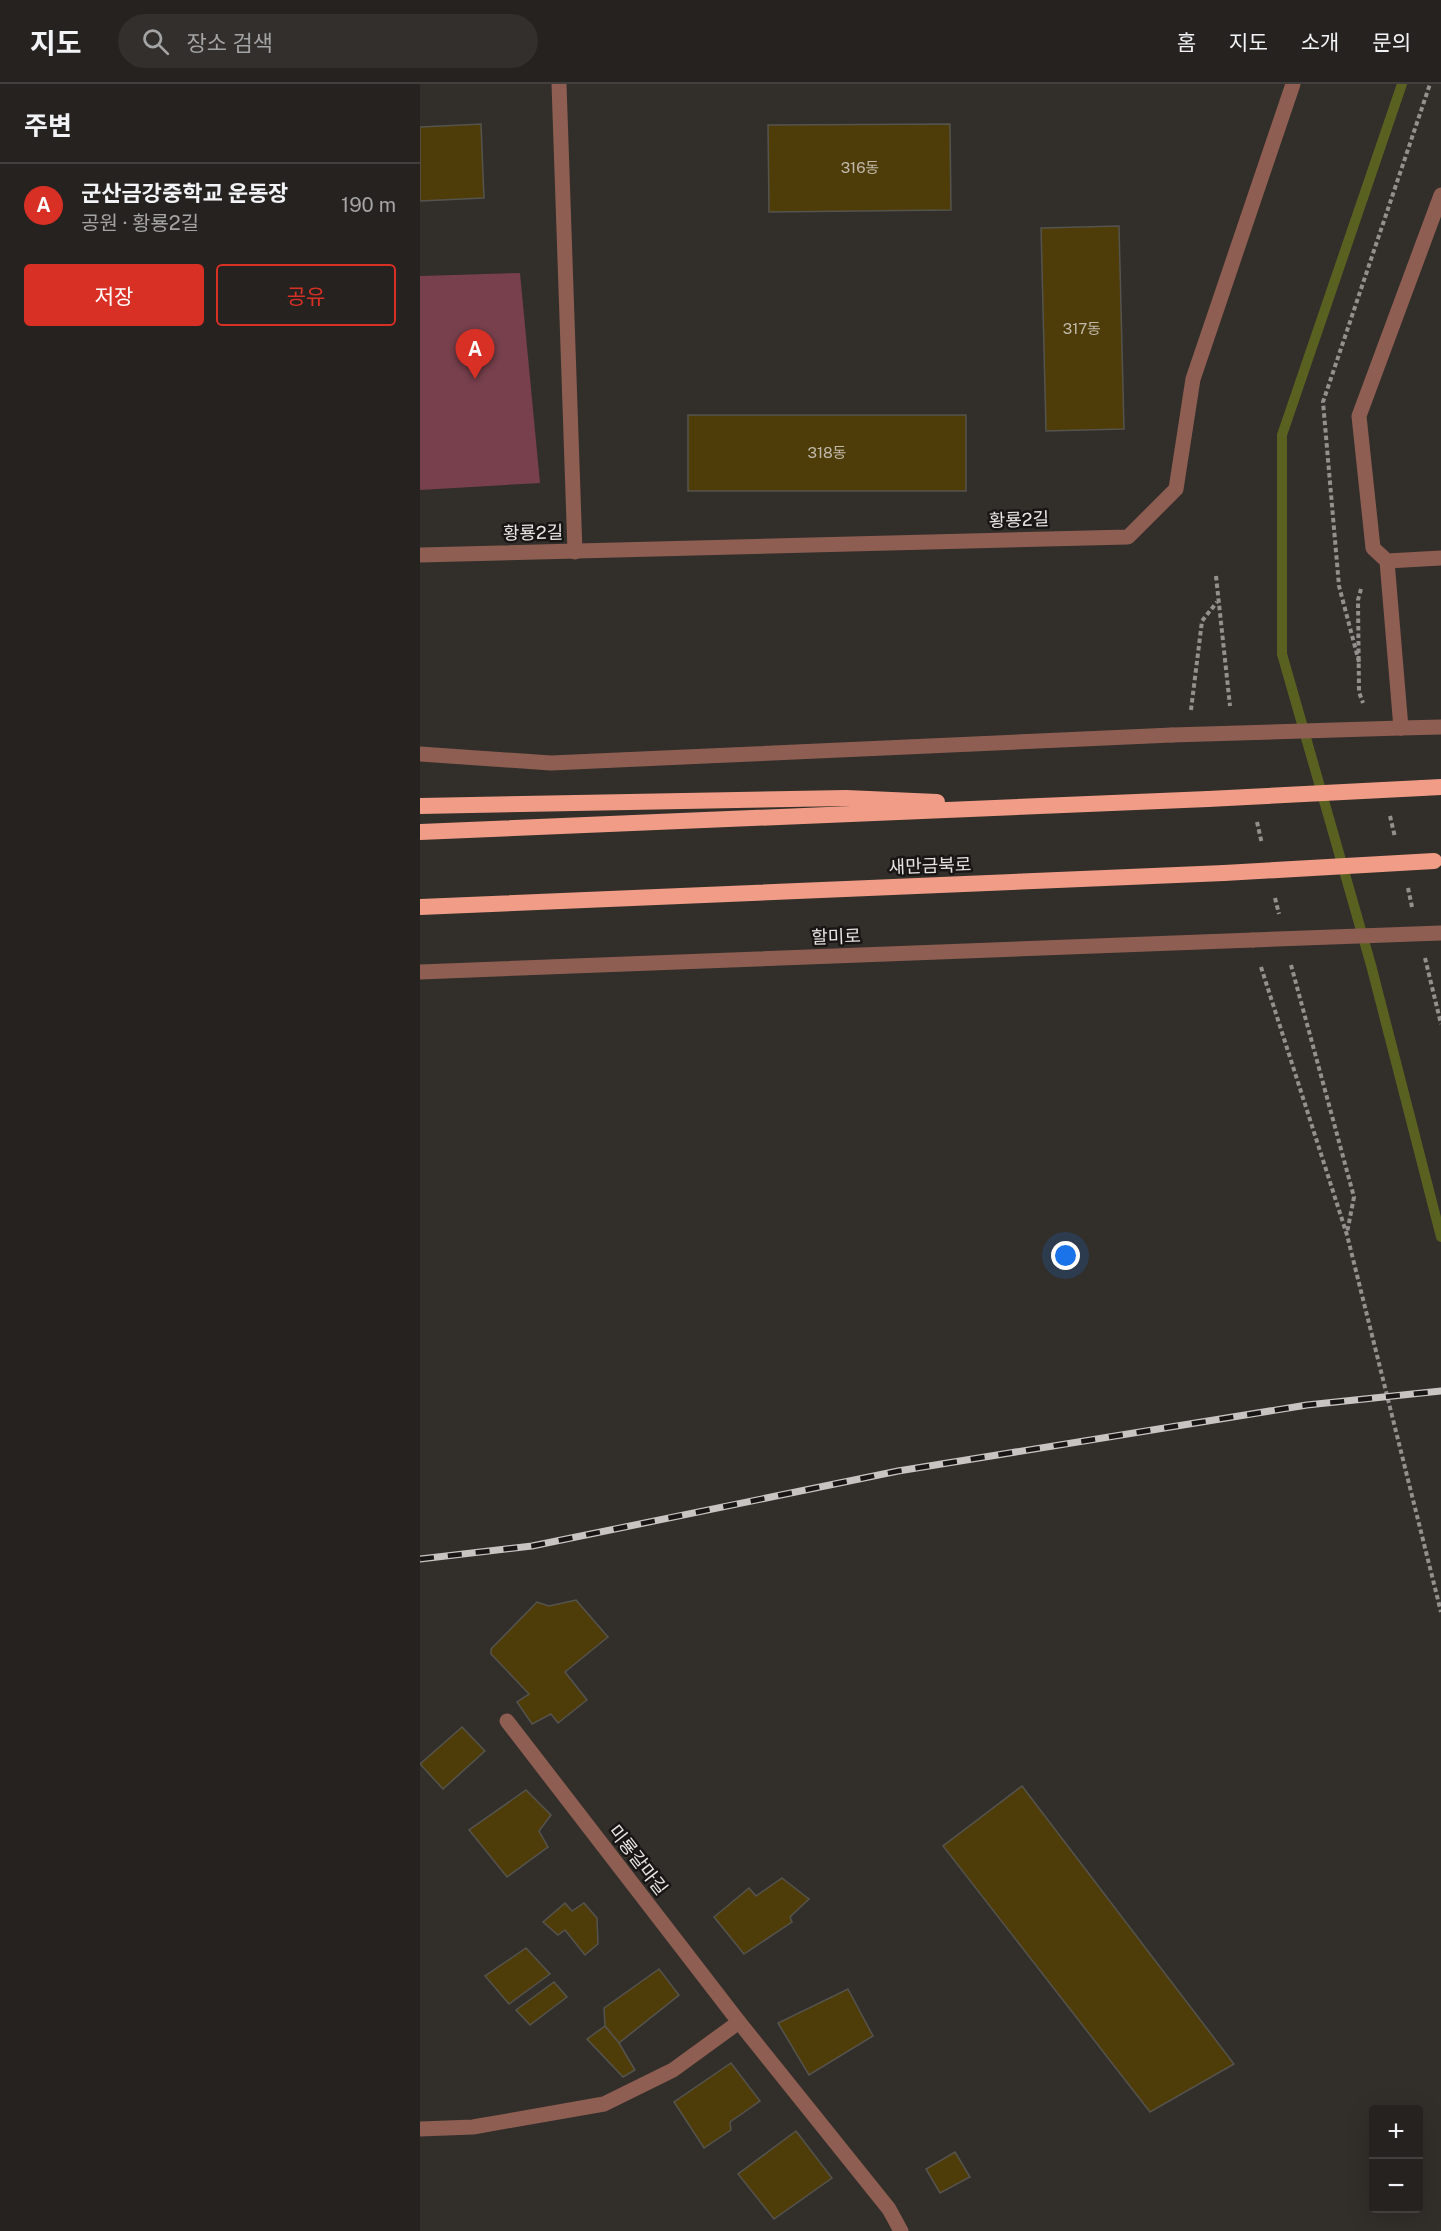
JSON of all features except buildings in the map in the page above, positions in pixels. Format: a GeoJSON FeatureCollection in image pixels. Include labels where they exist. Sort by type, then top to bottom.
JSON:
{"type":"FeatureCollection","features":[{"type":"Feature","properties":{"kind":"highway"},"geometry":{"type":"LineString","coordinates":[[420,832],[1058,807],[1441,787]]}},
{"type":"Feature","properties":{"kind":"highway"},"geometry":{"type":"LineString","coordinates":[[420,806],[846,798],[1058,807]]}},
{"type":"Feature","properties":{"kind":"highway","name":"새만금북로"},"geometry":{"type":"LineString","coordinates":[[420,907],[1224,873],[1438,861]]}},
{"type":"Feature","properties":{"kind":"street"},"geometry":{"type":"LineString","coordinates":[[559,84],[575,552]]}},
{"type":"Feature","properties":{"kind":"street","name":"황룡2길"},"geometry":{"type":"LineString","coordinates":[[420,555],[1128,537],[1176,489],[1193,379],[1293,84]]}},
{"type":"Feature","properties":{"kind":"street"},"geometry":{"type":"LineString","coordinates":[[1401,728],[1387,561],[1373,548],[1359,416],[1441,195]]}},
{"type":"Feature","properties":{"kind":"street"},"geometry":{"type":"LineString","coordinates":[[1387,561],[1441,558]]}},
{"type":"Feature","properties":{"kind":"street"},"geometry":{"type":"LineString","coordinates":[[420,754],[551,763],[1172,735],[1441,727]]}},
{"type":"Feature","properties":{"kind":"street","name":"할미로"},"geometry":{"type":"LineString","coordinates":[[420,972],[1441,933]]}},
{"type":"Feature","properties":{"kind":"street","name":"미룡갈마길"},"geometry":{"type":"LineString","coordinates":[[507,1721],[739,2022],[889,2209],[901,2231]]}},
{"type":"Feature","properties":{"kind":"street"},"geometry":{"type":"LineString","coordinates":[[420,2129],[473,2127],[604,2104],[673,2070],[739,2022]]}},
{"type":"Feature","properties":{"kind":"path"},"geometry":{"type":"LineString","coordinates":[[1363,706],[1359,692],[1358,600],[1373,548]]}},
{"type":"Feature","properties":{"kind":"path"},"geometry":{"type":"LineString","coordinates":[[1216,576],[1227,694]]}},
{"type":"Feature","properties":{"kind":"path"},"geometry":{"type":"LineString","coordinates":[[1187,735],[1202,621],[1217,602]]}},
{"type":"Feature","properties":{"kind":"path"},"geometry":{"type":"LineString","coordinates":[[1253,940],[1347,1235],[1441,1612]]}},
{"type":"Feature","properties":{"kind":"path"},"geometry":{"type":"LineString","coordinates":[[1426,963],[1441,1024]]}},
{"type":"Feature","properties":{"kind":"path"},"geometry":{"type":"LineString","coordinates":[[1301,1009],[1354,1197],[1347,1235]]}},
{"type":"Feature","properties":{"kind":"shaded area"},"geometry":{"type":"Polygon","coordinates":[[[520,273],[540,483],[420,490],[420,276],[520,273]]]}},
{"type":"Feature","properties":{"kind":"waterway"},"geometry":{"type":"LineString","coordinates":[[1402,84],[1282,435],[1282,654],[1371,965],[1441,1237]]}},
{"type":"Feature","properties":{"kind":"railway"},"geometry":{"type":"LineString","coordinates":[[420,1559],[532,1546],[898,1471],[1307,1405],[1441,1391]]}},
{"type":"Feature","properties":{"kind":"place","name":"군산금강중학교 운동장"},"geometry":{"type":"Point","coordinates":[475,379]}}]}
